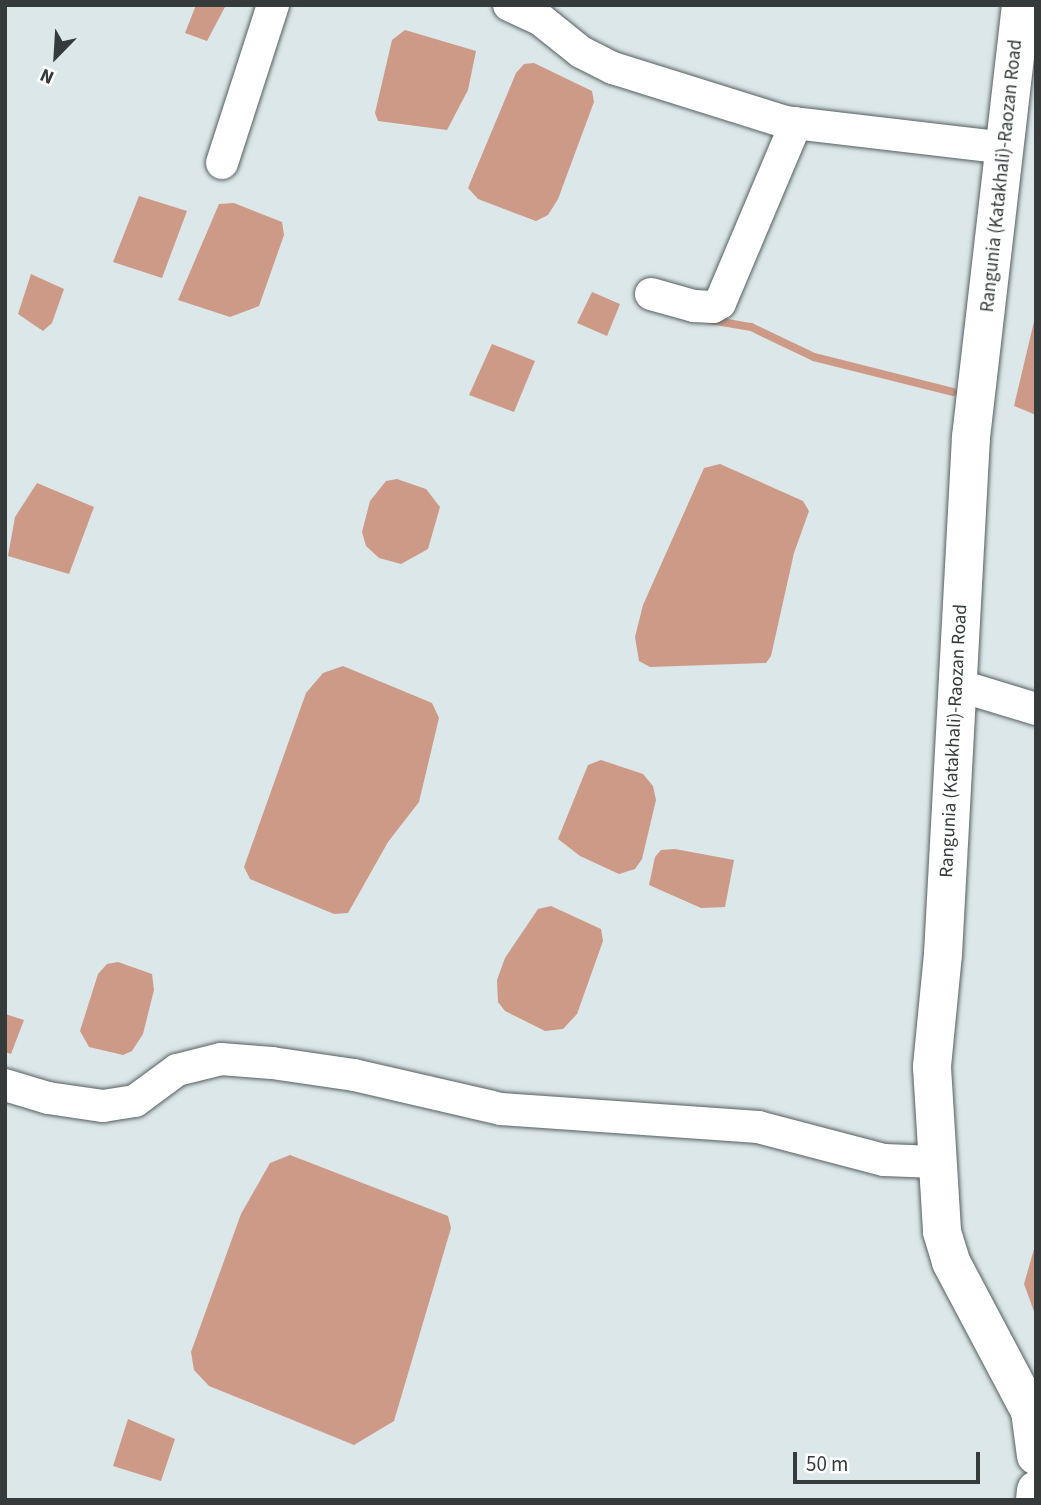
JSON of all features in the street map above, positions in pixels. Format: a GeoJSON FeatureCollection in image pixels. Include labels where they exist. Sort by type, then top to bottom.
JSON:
{"type":"FeatureCollection","features":[{"type":"Feature","properties":{"kind":"main road","name":"Rangunia (Katakhali)-Raozan Road"},"geometry":{"type":"LineString","coordinates":[[1021,5],[971,437],[943,954],[932,1067],[942,1232],[951,1262],[1031,1401],[1036,1456]]}},
{"type":"Feature","properties":{"kind":"main road"},"geometry":{"type":"LineString","coordinates":[[1035,1500],[1036,1490]]}},
{"type":"Feature","properties":{"kind":"street"},"geometry":{"type":"LineString","coordinates":[[222,163],[273,5]]}},
{"type":"Feature","properties":{"kind":"street"},"geometry":{"type":"LineString","coordinates":[[509,5],[541,20],[581,52],[612,68],[796,123],[1006,148]]}},
{"type":"Feature","properties":{"kind":"street"},"geometry":{"type":"LineString","coordinates":[[651,294],[677,303],[713,307],[720,303],[796,123]]}},
{"type":"Feature","properties":{"kind":"street"},"geometry":{"type":"LineString","coordinates":[[957,685],[1036,709]]}},
{"type":"Feature","properties":{"kind":"street"},"geometry":{"type":"LineString","coordinates":[[5,1086],[48,1098],[103,1106],[135,1101],[177,1070],[221,1059],[272,1063],[354,1075],[502,1109],[758,1127],[884,1160],[936,1162]]}},
{"type":"Feature","properties":{"kind":"shaded area"},"geometry":{"type":"Polygon","coordinates":[[[196,5],[226,5],[207,41],[185,33],[196,5]]]}},
{"type":"Feature","properties":{"kind":"shaded area"},"geometry":{"type":"Polygon","coordinates":[[[405,30],[476,51],[468,90],[447,130],[378,121],[375,113],[392,40],[405,30]]]}},
{"type":"Feature","properties":{"kind":"shaded area"},"geometry":{"type":"Polygon","coordinates":[[[534,63],[592,91],[594,102],[558,199],[548,215],[536,221],[478,199],[468,188],[516,73],[524,64],[534,63]]]}},
{"type":"Feature","properties":{"kind":"shaded area"},"geometry":{"type":"Polygon","coordinates":[[[139,196],[187,211],[162,278],[113,262],[139,196]]]}},
{"type":"Feature","properties":{"kind":"shaded area"},"geometry":{"type":"Polygon","coordinates":[[[234,203],[282,222],[284,235],[259,306],[230,317],[178,300],[219,204],[234,203]]]}},
{"type":"Feature","properties":{"kind":"shaded area"},"geometry":{"type":"Polygon","coordinates":[[[31,274],[64,289],[52,323],[43,331],[18,314],[31,274]]]}},
{"type":"Feature","properties":{"kind":"shaded area"},"geometry":{"type":"Polygon","coordinates":[[[592,292],[620,304],[607,336],[577,323],[592,292]]]}},
{"type":"Feature","properties":{"kind":"shaded area"},"geometry":{"type":"Polygon","coordinates":[[[1036,313],[1036,415],[1014,406],[1036,313]]]}},
{"type":"Feature","properties":{"kind":"shaded area"},"geometry":{"type":"Polygon","coordinates":[[[492,344],[535,361],[514,412],[469,395],[492,344]]]}},
{"type":"Feature","properties":{"kind":"shaded area"},"geometry":{"type":"Polygon","coordinates":[[[720,464],[803,501],[809,511],[794,553],[771,656],[766,663],[650,667],[639,661],[635,637],[643,605],[704,468],[720,464]]]}},
{"type":"Feature","properties":{"kind":"shaded area"},"geometry":{"type":"Polygon","coordinates":[[[397,479],[426,489],[440,507],[428,549],[401,564],[379,558],[366,546],[362,532],[370,501],[386,481],[397,479]]]}},
{"type":"Feature","properties":{"kind":"shaded area"},"geometry":{"type":"Polygon","coordinates":[[[37,483],[94,507],[69,574],[8,556],[15,517],[37,483]]]}},
{"type":"Feature","properties":{"kind":"shaded area"},"geometry":{"type":"Polygon","coordinates":[[[343,666],[432,703],[439,718],[419,802],[388,842],[348,913],[334,914],[250,879],[244,867],[306,693],[323,673],[343,666]]]}},
{"type":"Feature","properties":{"kind":"shaded area"},"geometry":{"type":"Polygon","coordinates":[[[601,760],[643,774],[653,786],[656,800],[642,859],[635,869],[619,874],[580,856],[558,839],[588,765],[601,760]]]}},
{"type":"Feature","properties":{"kind":"shaded area"},"geometry":{"type":"Polygon","coordinates":[[[675,849],[734,860],[725,907],[701,908],[649,885],[655,857],[661,850],[675,849]]]}},
{"type":"Feature","properties":{"kind":"shaded area"},"geometry":{"type":"Polygon","coordinates":[[[551,906],[601,929],[603,941],[577,1014],[563,1029],[545,1031],[505,1011],[498,1002],[497,980],[505,958],[538,909],[551,906]]]}},
{"type":"Feature","properties":{"kind":"shaded area"},"geometry":{"type":"Polygon","coordinates":[[[118,962],[152,974],[154,990],[143,1034],[132,1051],[123,1055],[89,1047],[80,1031],[98,974],[107,964],[118,962]]]}},
{"type":"Feature","properties":{"kind":"shaded area"},"geometry":{"type":"Polygon","coordinates":[[[5,1014],[24,1020],[11,1054],[5,1052],[5,1014]]]}},
{"type":"Feature","properties":{"kind":"shaded area"},"geometry":{"type":"Polygon","coordinates":[[[290,1155],[448,1216],[451,1228],[394,1421],[354,1445],[209,1386],[194,1370],[191,1352],[241,1214],[270,1163],[290,1155]]]}},
{"type":"Feature","properties":{"kind":"shaded area"},"geometry":{"type":"Polygon","coordinates":[[[1036,1242],[1036,1317],[1024,1284],[1036,1242]]]}},
{"type":"Feature","properties":{"kind":"shaded area"},"geometry":{"type":"Polygon","coordinates":[[[128,1419],[175,1439],[161,1481],[113,1466],[128,1419]]]}},
{"type":"Feature","properties":{"kind":"waterway"},"geometry":{"type":"LineString","coordinates":[[710,320],[751,327],[814,357],[953,392]]}}]}
